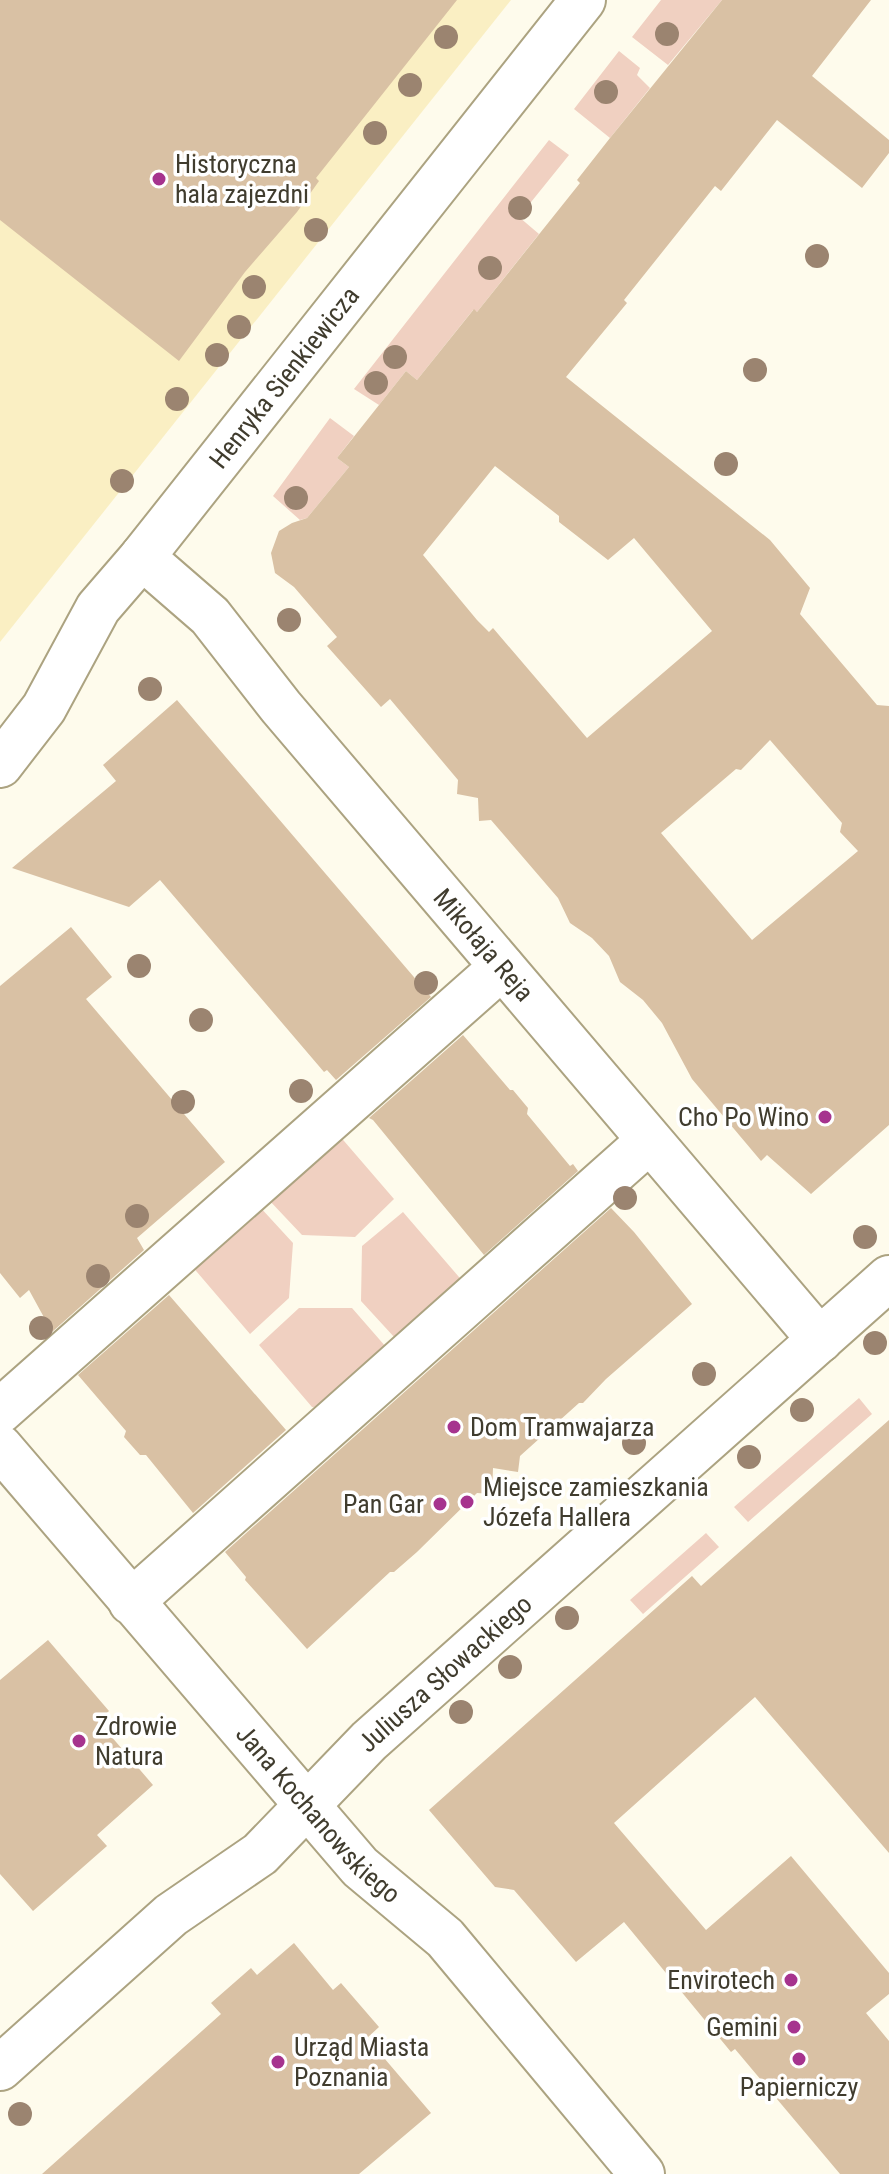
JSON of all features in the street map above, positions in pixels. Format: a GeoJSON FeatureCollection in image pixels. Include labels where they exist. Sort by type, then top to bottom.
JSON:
{"type":"FeatureCollection","features":[{"type":"Feature","properties":{"kind":"street","name":"Henryka Sienkiewicza"},"geometry":{"type":"LineString","coordinates":[[0,765],[44,708],[98,608],[142,557],[583,0]]}},
{"type":"Feature","properties":{"kind":"street","name":"Mikołaja Reja"},"geometry":{"type":"LineString","coordinates":[[142,557],[210,616],[281,707],[820,1340]]}},
{"type":"Feature","properties":{"kind":"street"},"geometry":{"type":"LineString","coordinates":[[0,1411],[502,967]]}},
{"type":"Feature","properties":{"kind":"street"},"geometry":{"type":"LineString","coordinates":[[131,1602],[649,1141]]}},
{"type":"Feature","properties":{"kind":"street","name":"Juliusza Słowackiego"},"geometry":{"type":"LineString","coordinates":[[0,2068],[171,1915],[260,1854],[369,1741],[889,1278]]}},
{"type":"Feature","properties":{"kind":"street","name":"Jana Kochanowskiego"},"geometry":{"type":"LineString","coordinates":[[0,1447],[360,1867],[445,1938],[642,2174]]}},
{"type":"Feature","properties":{"kind":"shaded area","name":"Historyczna hala zajezdni"},"geometry":{"type":"Polygon","coordinates":[[[0,0],[511,0],[0,642],[0,0]]]}},
{"type":"Feature","properties":{"kind":"shaded area"},"geometry":{"type":"Polygon","coordinates":[[[661,0],[722,0],[668,65],[632,37],[661,0]]]}},
{"type":"Feature","properties":{"kind":"shaded area"},"geometry":{"type":"Polygon","coordinates":[[[619,51],[640,68],[637,75],[650,88],[610,138],[574,109],[619,51]]]}},
{"type":"Feature","properties":{"kind":"shaded area"},"geometry":{"type":"Polygon","coordinates":[[[549,140],[569,155],[519,217],[539,234],[477,312],[473,310],[417,380],[406,371],[379,405],[354,389],[549,140]]]}},
{"type":"Feature","properties":{"kind":"shaded area"},"geometry":{"type":"Polygon","coordinates":[[[330,418],[354,436],[337,458],[349,467],[307,518],[300,520],[273,496],[330,418]]]}},
{"type":"Feature","properties":{"kind":"shaded area"},"geometry":{"type":"Polygon","coordinates":[[[338,1134],[394,1199],[355,1237],[302,1235],[268,1199],[338,1134]]]}},
{"type":"Feature","properties":{"kind":"shaded area"},"geometry":{"type":"Polygon","coordinates":[[[259,1206],[293,1243],[289,1298],[250,1334],[191,1265],[259,1206]]]}},
{"type":"Feature","properties":{"kind":"shaded area"},"geometry":{"type":"Polygon","coordinates":[[[403,1212],[465,1284],[395,1338],[361,1301],[362,1246],[403,1212]]]}},
{"type":"Feature","properties":{"kind":"shaded area"},"geometry":{"type":"Polygon","coordinates":[[[299,1308],[352,1308],[386,1347],[322,1409],[312,1407],[259,1345],[299,1308]]]}},
{"type":"Feature","properties":{"kind":"shaded area"},"geometry":{"type":"Polygon","coordinates":[[[859,1398],[872,1414],[748,1522],[734,1507],[859,1398]]]}},
{"type":"Feature","properties":{"kind":"shaded area"},"geometry":{"type":"Polygon","coordinates":[[[706,1533],[719,1547],[643,1614],[630,1600],[706,1533]]]}},
{"type":"Feature","properties":{"kind":"building","name":"Historyczna hala zajezdni"},"geometry":{"type":"Polygon","coordinates":[[[0,0],[457,0],[316,178],[319,181],[297,212],[245,272],[179,361],[0,220],[0,0]]]}},
{"type":"Feature","properties":{"kind":"building"},"geometry":{"type":"Polygon","coordinates":[[[722,0],[871,0],[812,76],[889,140],[889,153],[862,188],[777,120],[721,191],[715,186],[624,300],[627,303],[566,377],[770,540],[810,588],[800,614],[877,705],[889,706],[889,1125],[811,1194],[767,1155],[761,1161],[692,1079],[662,1023],[643,1000],[620,982],[609,956],[592,938],[570,923],[558,898],[491,820],[479,821],[478,798],[457,794],[458,780],[390,699],[381,707],[327,646],[337,637],[294,587],[275,573],[271,553],[279,531],[307,518],[349,467],[337,458],[406,371],[417,380],[474,309],[477,312],[580,183],[577,180],[722,0]],[[495,466],[423,555],[477,620],[489,632],[493,628],[587,738],[712,631],[634,538],[608,560],[559,522],[559,516],[495,466]],[[770,740],[741,770],[736,769],[661,833],[752,940],[858,851],[840,832],[842,823],[770,740]]]}},
{"type":"Feature","properties":{"kind":"building"},"geometry":{"type":"Polygon","coordinates":[[[177,700],[431,997],[336,1080],[327,1070],[324,1072],[160,880],[129,907],[12,868],[116,781],[103,765],[177,700]]]}},
{"type":"Feature","properties":{"kind":"building"},"geometry":{"type":"Polygon","coordinates":[[[71,927],[112,977],[86,999],[225,1162],[137,1238],[144,1250],[52,1332],[29,1290],[20,1298],[0,1273],[0,986],[71,927]]]}},
{"type":"Feature","properties":{"kind":"building"},"geometry":{"type":"Polygon","coordinates":[[[463,1035],[528,1108],[527,1114],[570,1166],[573,1164],[578,1171],[484,1255],[369,1118],[463,1035]]]}},
{"type":"Feature","properties":{"kind":"building","name":"Dom Tramwajarza"},"geometry":{"type":"Polygon","coordinates":[[[611,1208],[692,1304],[520,1456],[518,1472],[493,1468],[492,1494],[477,1493],[417,1552],[390,1572],[307,1649],[245,1580],[246,1577],[225,1552],[611,1208]]]}},
{"type":"Feature","properties":{"kind":"building"},"geometry":{"type":"Polygon","coordinates":[[[169,1295],[286,1430],[193,1513],[146,1455],[140,1455],[124,1437],[126,1431],[78,1375],[169,1295]]]}},
{"type":"Feature","properties":{"kind":"building"},"geometry":{"type":"Polygon","coordinates":[[[889,1420],[889,1853],[755,1697],[614,1823],[706,1930],[791,1856],[889,1973],[889,1994],[866,2013],[889,2041],[889,2174],[840,2174],[735,2049],[731,2052],[624,1922],[576,1962],[514,1890],[495,1887],[429,1810],[692,1576],[701,1586],[889,1420]]]}},
{"type":"Feature","properties":{"kind":"building"},"geometry":{"type":"Polygon","coordinates":[[[48,1640],[109,1711],[98,1721],[153,1785],[97,1835],[107,1846],[33,1911],[0,1874],[0,1680],[48,1640]]]}},
{"type":"Feature","properties":{"kind":"building","name":"Urząd Miasta Poznania"},"geometry":{"type":"Polygon","coordinates":[[[294,1943],[333,1990],[341,1983],[379,2027],[367,2038],[431,2113],[359,2174],[42,2174],[221,2014],[211,2003],[251,1968],[257,1975],[294,1943]]]}},
{"type":"Feature","properties":{"kind":"place","name":"Historyczna hala zajezdni"},"geometry":{"type":"Point","coordinates":[159,179]}},
{"type":"Feature","properties":{"kind":"place","name":"Cho Po Wino"},"geometry":{"type":"Point","coordinates":[825,1117]}},
{"type":"Feature","properties":{"kind":"place","name":"Dom Tramwajarza"},"geometry":{"type":"Point","coordinates":[454,1427]}},
{"type":"Feature","properties":{"kind":"place","name":"Miejsce zamieszkania Józefa Hallera"},"geometry":{"type":"Point","coordinates":[467,1502]}},
{"type":"Feature","properties":{"kind":"place","name":"Pan Gar"},"geometry":{"type":"Point","coordinates":[440,1504]}},
{"type":"Feature","properties":{"kind":"place","name":"Zdrowie Natura"},"geometry":{"type":"Point","coordinates":[79,1741]}},
{"type":"Feature","properties":{"kind":"place","name":"Envirotech"},"geometry":{"type":"Point","coordinates":[791,1980]}},
{"type":"Feature","properties":{"kind":"place","name":"Gemini"},"geometry":{"type":"Point","coordinates":[794,2027]}},
{"type":"Feature","properties":{"kind":"place","name":"Papierniczy"},"geometry":{"type":"Point","coordinates":[799,2059]}},
{"type":"Feature","properties":{"kind":"place","name":"Urząd Miasta Poznania"},"geometry":{"type":"Point","coordinates":[278,2062]}}]}
